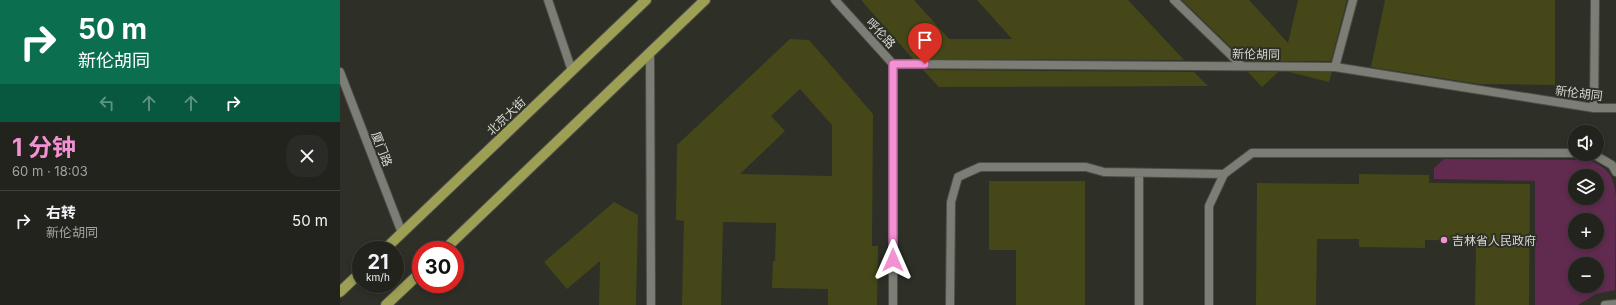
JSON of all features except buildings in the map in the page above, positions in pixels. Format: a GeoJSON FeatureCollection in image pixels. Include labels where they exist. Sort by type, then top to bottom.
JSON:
{"type":"FeatureCollection","features":[{"type":"Feature","properties":{"kind":"main road","name":"北京大街"},"geometry":{"type":"LineString","coordinates":[[394,241],[646,0]]}},
{"type":"Feature","properties":{"kind":"main road"},"geometry":{"type":"LineString","coordinates":[[453,241],[705,0]]}},
{"type":"Feature","properties":{"kind":"main road"},"geometry":{"type":"LineString","coordinates":[[386,305],[412,280]]}},
{"type":"Feature","properties":{"kind":"main road"},"geometry":{"type":"LineString","coordinates":[[340,292],[352,281]]}},
{"type":"Feature","properties":{"kind":"street"},"geometry":{"type":"LineString","coordinates":[[548,0],[572,71]]}},
{"type":"Feature","properties":{"kind":"street","name":"呼伦路"},"geometry":{"type":"LineString","coordinates":[[834,0],[893,64],[893,305]]}},
{"type":"Feature","properties":{"kind":"street"},"geometry":{"type":"LineString","coordinates":[[1174,0],[1241,65]]}},
{"type":"Feature","properties":{"kind":"street"},"geometry":{"type":"LineString","coordinates":[[1335,67],[1353,0]]}},
{"type":"Feature","properties":{"kind":"street"},"geometry":{"type":"LineString","coordinates":[[1594,108],[1595,0]]}},
{"type":"Feature","properties":{"kind":"street"},"geometry":{"type":"LineString","coordinates":[[650,52],[651,305]]}},
{"type":"Feature","properties":{"kind":"street","name":"新伦胡同"},"geometry":{"type":"LineString","coordinates":[[893,64],[1241,65],[1335,67],[1594,108],[1616,108]]}},
{"type":"Feature","properties":{"kind":"street","name":"厦门路"},"geometry":{"type":"LineString","coordinates":[[340,72],[402,233]]}},
{"type":"Feature","properties":{"kind":"street"},"geometry":{"type":"LineString","coordinates":[[1209,305],[1209,206],[1224,174],[1252,153],[1568,153]]}},
{"type":"Feature","properties":{"kind":"street"},"geometry":{"type":"LineString","coordinates":[[1604,160],[1612,165],[1616,172]]}},
{"type":"Feature","properties":{"kind":"street"},"geometry":{"type":"LineString","coordinates":[[950,305],[951,202],[958,177],[980,167],[1086,167],[1104,172],[1224,174]]}},
{"type":"Feature","properties":{"kind":"street"},"geometry":{"type":"LineString","coordinates":[[1138,305],[1139,173]]}},
{"type":"Feature","properties":{"kind":"street"},"geometry":{"type":"LineString","coordinates":[[1605,305],[1616,304]]}},
{"type":"Feature","properties":{"kind":"shaded area"},"geometry":{"type":"Polygon","coordinates":[[[1444,159],[1592,161],[1602,167],[1606,170],[1609,174],[1613,182],[1616,196],[1615,290],[1604,292],[1604,257],[1568,257],[1568,293],[1601,293],[1596,294],[1578,305],[1535,305],[1535,181],[1434,179],[1434,168],[1444,159]]]}},
{"type":"Feature","properties":{"kind":"place","name":"吉林省人民政府"},"geometry":{"type":"Point","coordinates":[1444,240]}},
{"type":"Feature","properties":{"kind":"route"},"geometry":{"type":"LineString","coordinates":[[893,260],[893,64],[925,64]]}}]}
